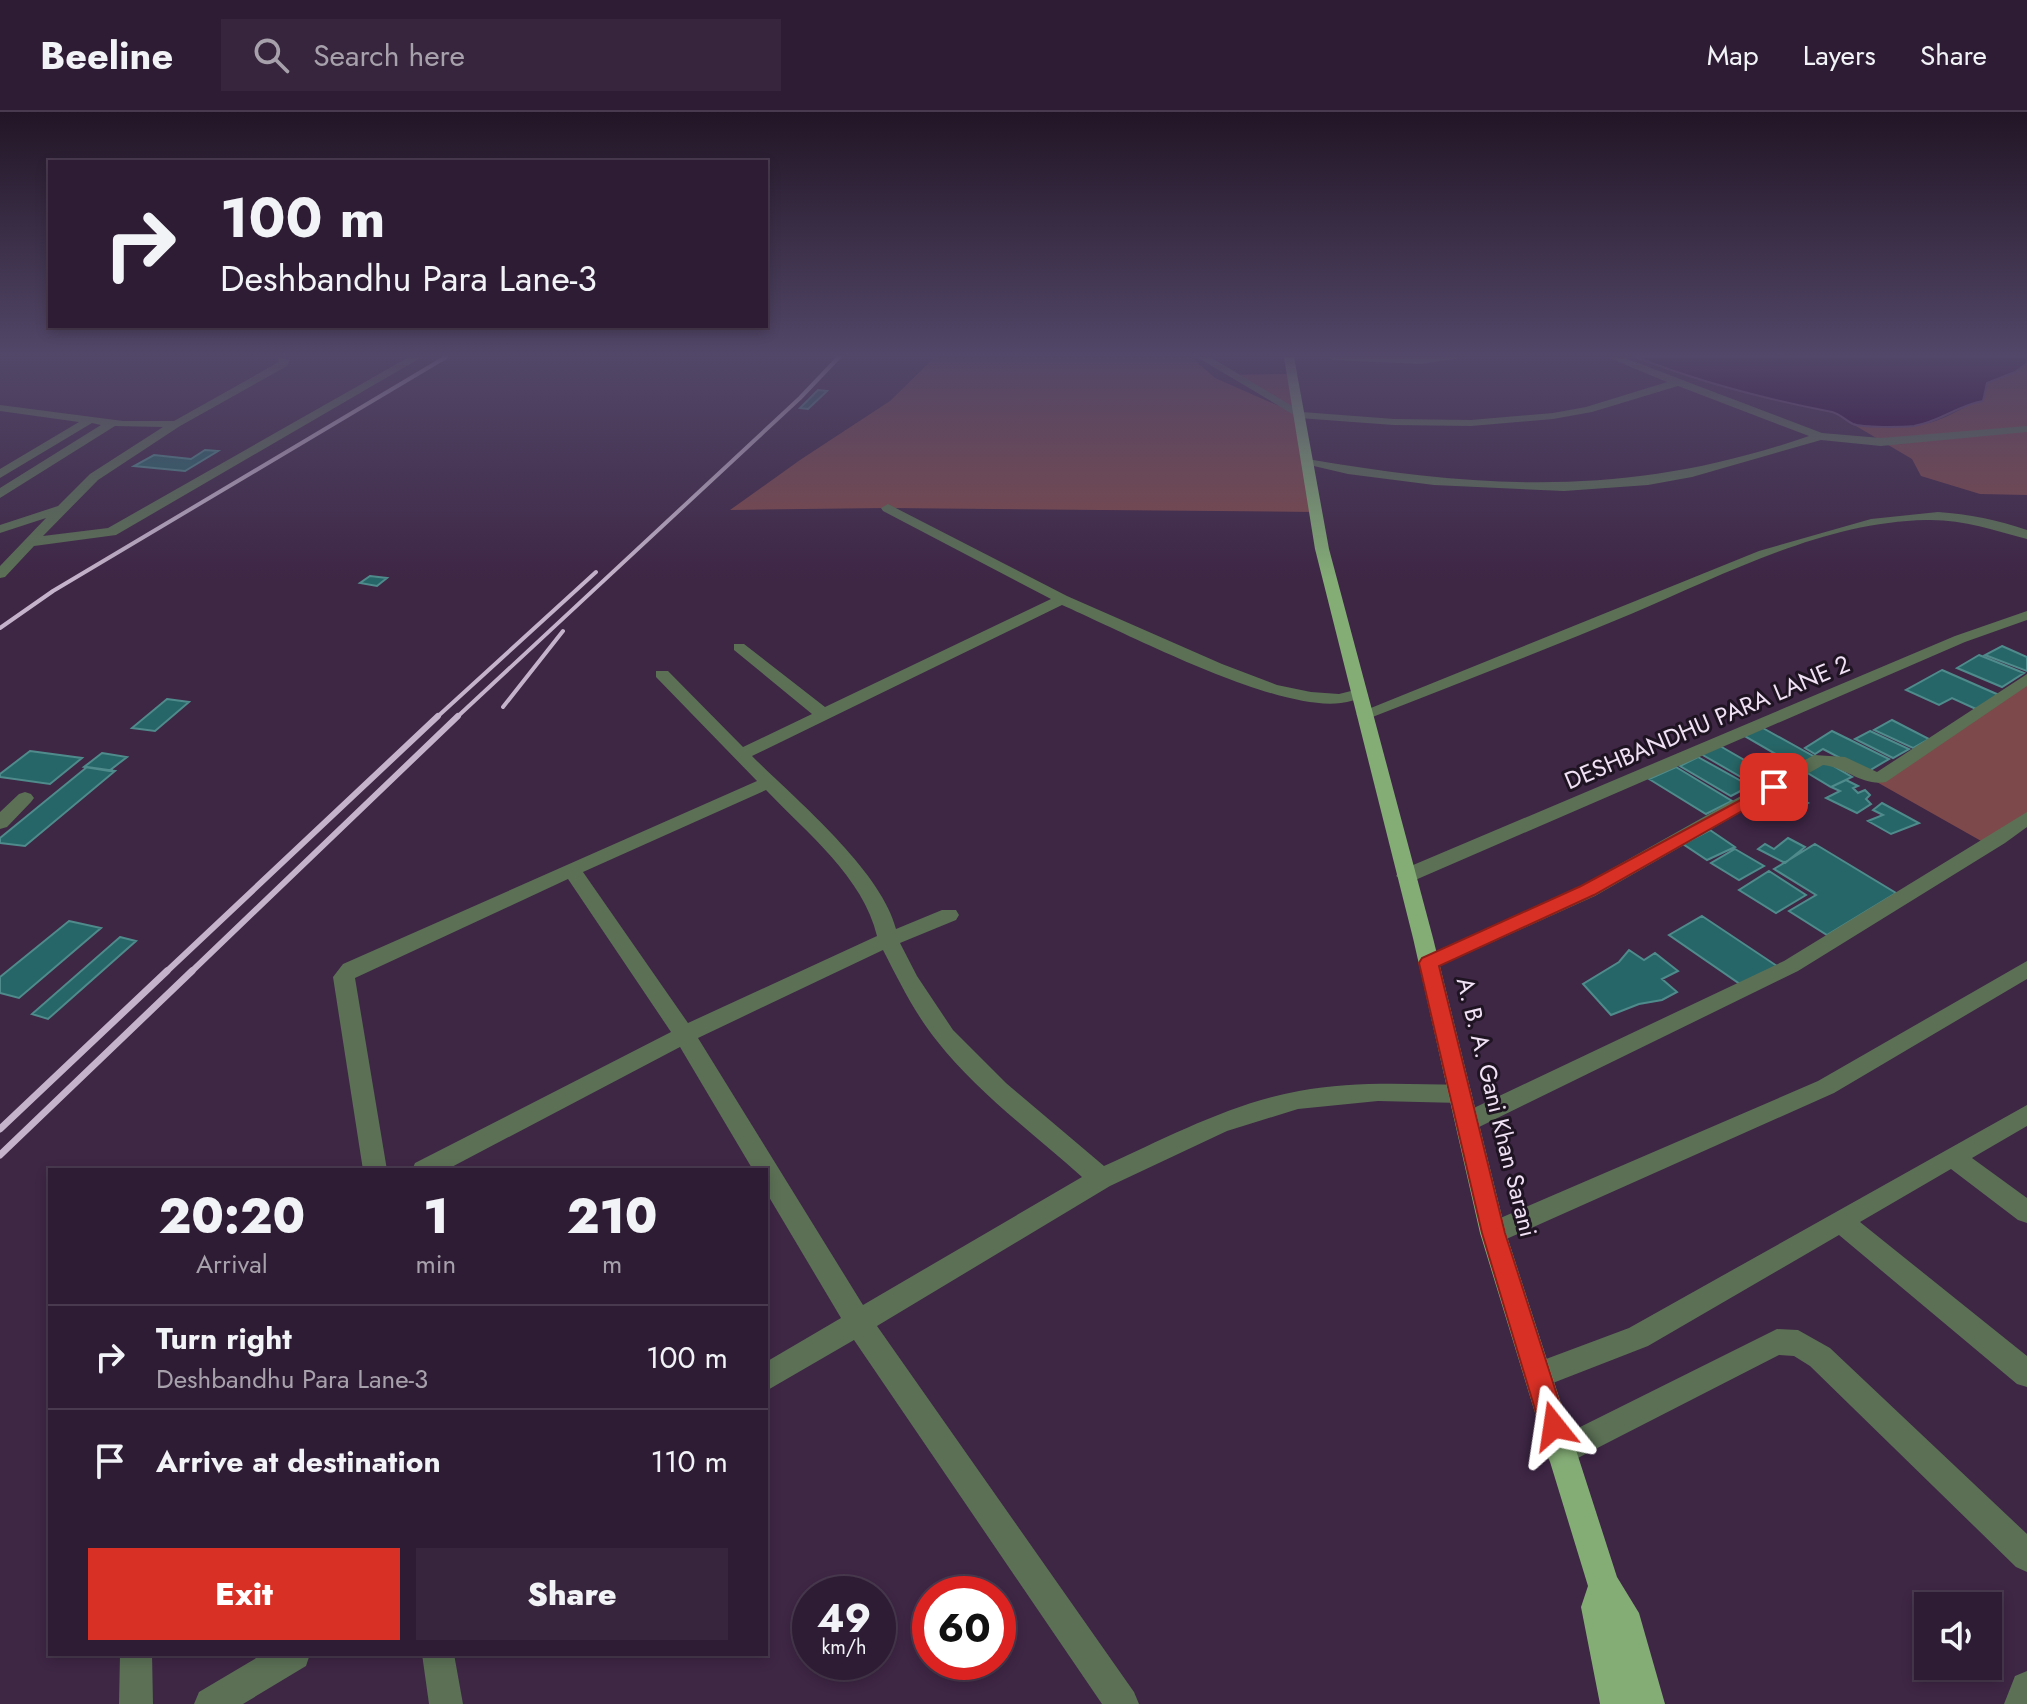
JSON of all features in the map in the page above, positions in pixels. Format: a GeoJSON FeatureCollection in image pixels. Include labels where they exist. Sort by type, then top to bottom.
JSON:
{"type":"FeatureCollection","features":[{"type":"Feature","properties":{"kind":"main road","name":"A. B. A. Gani Khan Sarani"},"geometry":{"type":"LineString","coordinates":[[1302,431],[1322,549],[1428,963],[1493,1233],[1604,1586],[1623,1613],[1648,1704]]}},
{"type":"Feature","properties":{"kind":"main road","name":"A. B. A. Gani Khan Sarani"},"geometry":{"type":"LineString","coordinates":[[1604,1586],[1597,1607],[1617,1704]]}},
{"type":"Feature","properties":{"kind":"street"},"geometry":{"type":"LineString","coordinates":[[0,474],[71,431]]}},
{"type":"Feature","properties":{"kind":"street"},"geometry":{"type":"LineString","coordinates":[[0,494],[99,431]]}},
{"type":"Feature","properties":{"kind":"street"},"geometry":{"type":"LineString","coordinates":[[0,574],[94,477],[165,431]]}},
{"type":"Feature","properties":{"kind":"street"},"geometry":{"type":"LineString","coordinates":[[30,542],[111,532],[287,431]]}},
{"type":"Feature","properties":{"kind":"street"},"geometry":{"type":"LineString","coordinates":[[1808,431],[1820,436],[1881,442],[2001,431]]}},
{"type":"Feature","properties":{"kind":"street"},"geometry":{"type":"LineString","coordinates":[[1307,463],[1403,477],[1576,486],[1650,481],[1689,474],[1820,436]]}},
{"type":"Feature","properties":{"kind":"street"},"geometry":{"type":"LineString","coordinates":[[0,529],[19,525],[67,504]]}},
{"type":"Feature","properties":{"kind":"street"},"geometry":{"type":"LineString","coordinates":[[888,508],[1062,599],[1216,667],[1273,689],[1362,704],[1522,653],[1754,557],[1852,527],[1934,516],[1969,518],[2027,535]]}},
{"type":"Feature","properties":{"kind":"street"},"geometry":{"type":"LineString","coordinates":[[740,755],[1062,599]]}},
{"type":"Feature","properties":{"kind":"street","name":"DESHBANDHU PARA LANE 2"},"geometry":{"type":"LineString","coordinates":[[1406,876],[1960,639],[2027,615]]}},
{"type":"Feature","properties":{"kind":"street"},"geometry":{"type":"LineString","coordinates":[[739,647],[823,714]]}},
{"type":"Feature","properties":{"kind":"street"},"geometry":{"type":"LineString","coordinates":[[662,674],[850,866],[882,914],[888,939],[908,979],[945,1036],[998,1089],[1101,1179]]}},
{"type":"Feature","properties":{"kind":"street"},"geometry":{"type":"LineString","coordinates":[[1428,963],[1588,891],[1820,759],[1839,761],[1866,775],[1880,778],[2027,679]]}},
{"type":"Feature","properties":{"kind":"street"},"geometry":{"type":"LineString","coordinates":[[375,1168],[344,977],[350,969],[767,783]]}},
{"type":"Feature","properties":{"kind":"street"},"geometry":{"type":"LineString","coordinates":[[0,823],[25,798]]}},
{"type":"Feature","properties":{"kind":"street"},"geometry":{"type":"LineString","coordinates":[[1467,1122],[1791,966],[1824,943],[1990,846],[2027,818]]}},
{"type":"Feature","properties":{"kind":"street"},"geometry":{"type":"LineString","coordinates":[[571,869],[684,1034],[765,1168]]}},
{"type":"Feature","properties":{"kind":"street"},"geometry":{"type":"LineString","coordinates":[[428,1168],[684,1034],[888,939],[949,915]]}},
{"type":"Feature","properties":{"kind":"street"},"geometry":{"type":"LineString","coordinates":[[1493,1233],[1826,1087],[2027,969]]}},
{"type":"Feature","properties":{"kind":"street"},"geometry":{"type":"LineString","coordinates":[[768,1376],[1101,1179],[1220,1124],[1298,1100],[1378,1092],[1460,1094]]}},
{"type":"Feature","properties":{"kind":"street"},"geometry":{"type":"LineString","coordinates":[[1540,1375],[1638,1337],[2027,1114]]}},
{"type":"Feature","properties":{"kind":"street"},"geometry":{"type":"LineString","coordinates":[[1953,1157],[2027,1212]]}},
{"type":"Feature","properties":{"kind":"street"},"geometry":{"type":"LineString","coordinates":[[768,1173],[859,1324],[1122,1704]]}},
{"type":"Feature","properties":{"kind":"street"},"geometry":{"type":"LineString","coordinates":[[1840,1221],[2027,1374]]}},
{"type":"Feature","properties":{"kind":"street"},"geometry":{"type":"LineString","coordinates":[[1560,1452],[1777,1342],[1798,1343],[1820,1357],[2027,1556]]}},
{"type":"Feature","properties":{"kind":"street"},"geometry":{"type":"LineString","coordinates":[[136,1656],[136,1704]]}},
{"type":"Feature","properties":{"kind":"street"},"geometry":{"type":"LineString","coordinates":[[211,1704],[291,1656]]}},
{"type":"Feature","properties":{"kind":"street"},"geometry":{"type":"LineString","coordinates":[[438,1656],[446,1704]]}},
{"type":"Feature","properties":{"kind":"street"},"geometry":{"type":"LineString","coordinates":[[2021,1704],[2027,1688]]}},
{"type":"Feature","properties":{"kind":"shaded area"},"geometry":{"type":"Polygon","coordinates":[[[844,431],[1302,431],[1316,512],[888,508],[730,510],[844,431]]]}},
{"type":"Feature","properties":{"kind":"shaded area"},"geometry":{"type":"Polygon","coordinates":[[[1865,431],[2027,431],[2027,495],[1980,494],[1921,476],[1912,459],[1865,431]]]}},
{"type":"Feature","properties":{"kind":"shaded area"},"geometry":{"type":"Polygon","coordinates":[[[2027,679],[2027,818],[1990,846],[1875,781],[2027,679]]]}},
{"type":"Feature","properties":{"kind":"building"},"geometry":{"type":"Polygon","coordinates":[[[205,450],[218,451],[185,471],[134,466],[154,455],[191,459],[205,450]]]}},
{"type":"Feature","properties":{"kind":"building"},"geometry":{"type":"Polygon","coordinates":[[[370,576],[387,578],[377,586],[360,583],[370,576]]]}},
{"type":"Feature","properties":{"kind":"building"},"geometry":{"type":"Polygon","coordinates":[[[2002,646],[2027,657],[2027,671],[1985,655],[2002,646]]]}},
{"type":"Feature","properties":{"kind":"building"},"geometry":{"type":"Polygon","coordinates":[[[1979,655],[2024,673],[2002,687],[1957,668],[1979,655]]]}},
{"type":"Feature","properties":{"kind":"building"},"geometry":{"type":"Polygon","coordinates":[[[1942,670],[1999,695],[1976,709],[1952,698],[1939,705],[1906,690],[1942,670]]]}},
{"type":"Feature","properties":{"kind":"building"},"geometry":{"type":"Polygon","coordinates":[[[167,699],[189,702],[155,731],[132,728],[167,699]]]}},
{"type":"Feature","properties":{"kind":"building"},"geometry":{"type":"Polygon","coordinates":[[[1892,720],[1929,739],[1913,748],[1874,730],[1892,720]]]}},
{"type":"Feature","properties":{"kind":"building"},"geometry":{"type":"Polygon","coordinates":[[[1761,727],[1815,757],[1798,767],[1743,735],[1761,727]]]}},
{"type":"Feature","properties":{"kind":"building"},"geometry":{"type":"Polygon","coordinates":[[[1832,731],[1889,759],[1867,772],[1823,749],[1815,754],[1805,748],[1832,731]]]}},
{"type":"Feature","properties":{"kind":"building"},"geometry":{"type":"Polygon","coordinates":[[[1870,731],[1909,749],[1893,758],[1855,739],[1870,731]]]}},
{"type":"Feature","properties":{"kind":"building"},"geometry":{"type":"Polygon","coordinates":[[[1720,746],[1772,776],[1755,785],[1701,754],[1720,746]]]}},
{"type":"Feature","properties":{"kind":"building"},"geometry":{"type":"Polygon","coordinates":[[[30,751],[82,758],[50,784],[0,777],[30,751]]]}},
{"type":"Feature","properties":{"kind":"building"},"geometry":{"type":"Polygon","coordinates":[[[102,753],[127,757],[109,771],[84,767],[102,753]]]}},
{"type":"Feature","properties":{"kind":"building"},"geometry":{"type":"Polygon","coordinates":[[[1698,757],[1750,786],[1731,796],[1680,766],[1698,757]]]}},
{"type":"Feature","properties":{"kind":"building"},"geometry":{"type":"Polygon","coordinates":[[[1825,761],[1852,777],[1831,787],[1806,772],[1825,761]]]}},
{"type":"Feature","properties":{"kind":"building"},"geometry":{"type":"Polygon","coordinates":[[[87,767],[115,771],[25,846],[0,843],[0,838],[87,767]]]}},
{"type":"Feature","properties":{"kind":"building"},"geometry":{"type":"Polygon","coordinates":[[[1676,767],[1732,801],[1706,814],[1649,779],[1676,767]]]}},
{"type":"Feature","properties":{"kind":"building"},"geometry":{"type":"Polygon","coordinates":[[[1846,780],[1858,786],[1853,788],[1858,793],[1865,790],[1870,795],[1866,799],[1871,804],[1857,813],[1826,798],[1840,791],[1831,787],[1846,780]]]}},
{"type":"Feature","properties":{"kind":"building"},"geometry":{"type":"Polygon","coordinates":[[[1789,792],[1808,803],[1793,810],[1775,798],[1789,792]]]}},
{"type":"Feature","properties":{"kind":"building"},"geometry":{"type":"Polygon","coordinates":[[[1882,803],[1919,823],[1891,834],[1868,821],[1883,815],[1873,810],[1882,803]]]}},
{"type":"Feature","properties":{"kind":"building"},"geometry":{"type":"Polygon","coordinates":[[[1710,830],[1735,847],[1707,860],[1683,844],[1710,830]]]}},
{"type":"Feature","properties":{"kind":"building"},"geometry":{"type":"Polygon","coordinates":[[[1788,838],[1805,847],[1785,863],[1758,849],[1765,844],[1774,849],[1788,838]]]}},
{"type":"Feature","properties":{"kind":"building"},"geometry":{"type":"Polygon","coordinates":[[[1815,844],[1896,893],[1827,935],[1789,911],[1816,895],[1774,869],[1815,844]]]}},
{"type":"Feature","properties":{"kind":"building"},"geometry":{"type":"Polygon","coordinates":[[[1735,849],[1764,866],[1739,880],[1711,863],[1735,849]]]}},
{"type":"Feature","properties":{"kind":"building"},"geometry":{"type":"Polygon","coordinates":[[[1769,871],[1806,895],[1776,913],[1739,890],[1769,871]]]}},
{"type":"Feature","properties":{"kind":"building"},"geometry":{"type":"Polygon","coordinates":[[[1702,916],[1777,966],[1740,984],[1669,935],[1702,916]]]}},
{"type":"Feature","properties":{"kind":"building"},"geometry":{"type":"Polygon","coordinates":[[[69,921],[101,928],[19,998],[0,993],[0,977],[69,921]]]}},
{"type":"Feature","properties":{"kind":"building"},"geometry":{"type":"Polygon","coordinates":[[[120,937],[136,941],[48,1019],[32,1014],[120,937]]]}},
{"type":"Feature","properties":{"kind":"building"},"geometry":{"type":"Polygon","coordinates":[[[1629,950],[1644,960],[1655,953],[1678,971],[1662,979],[1677,992],[1662,1000],[1639,1004],[1611,1015],[1583,984],[1619,962],[1629,950]]]}},
{"type":"Feature","properties":{"kind":"railway"},"geometry":{"type":"LineString","coordinates":[[0,628],[53,591],[321,431]]}},
{"type":"Feature","properties":{"kind":"railway"},"geometry":{"type":"LineString","coordinates":[[456,718],[764,431]]}},
{"type":"Feature","properties":{"kind":"railway"},"geometry":{"type":"LineString","coordinates":[[436,718],[596,572]]}},
{"type":"Feature","properties":{"kind":"railway"},"geometry":{"type":"LineString","coordinates":[[503,707],[563,631]]}},
{"type":"Feature","properties":{"kind":"railway"},"geometry":{"type":"LineString","coordinates":[[165,973],[438,716]]}},
{"type":"Feature","properties":{"kind":"railway"},"geometry":{"type":"LineString","coordinates":[[190,973],[458,716]]}},
{"type":"Feature","properties":{"kind":"railway"},"geometry":{"type":"LineString","coordinates":[[0,1129],[167,971]]}},
{"type":"Feature","properties":{"kind":"railway"},"geometry":{"type":"LineString","coordinates":[[0,1155],[192,971]]}},
{"type":"Feature","properties":{"kind":"route"},"geometry":{"type":"LineString","coordinates":[[1554,1426],[1493,1233],[1428,963],[1588,891],[1774,787]]}}]}
